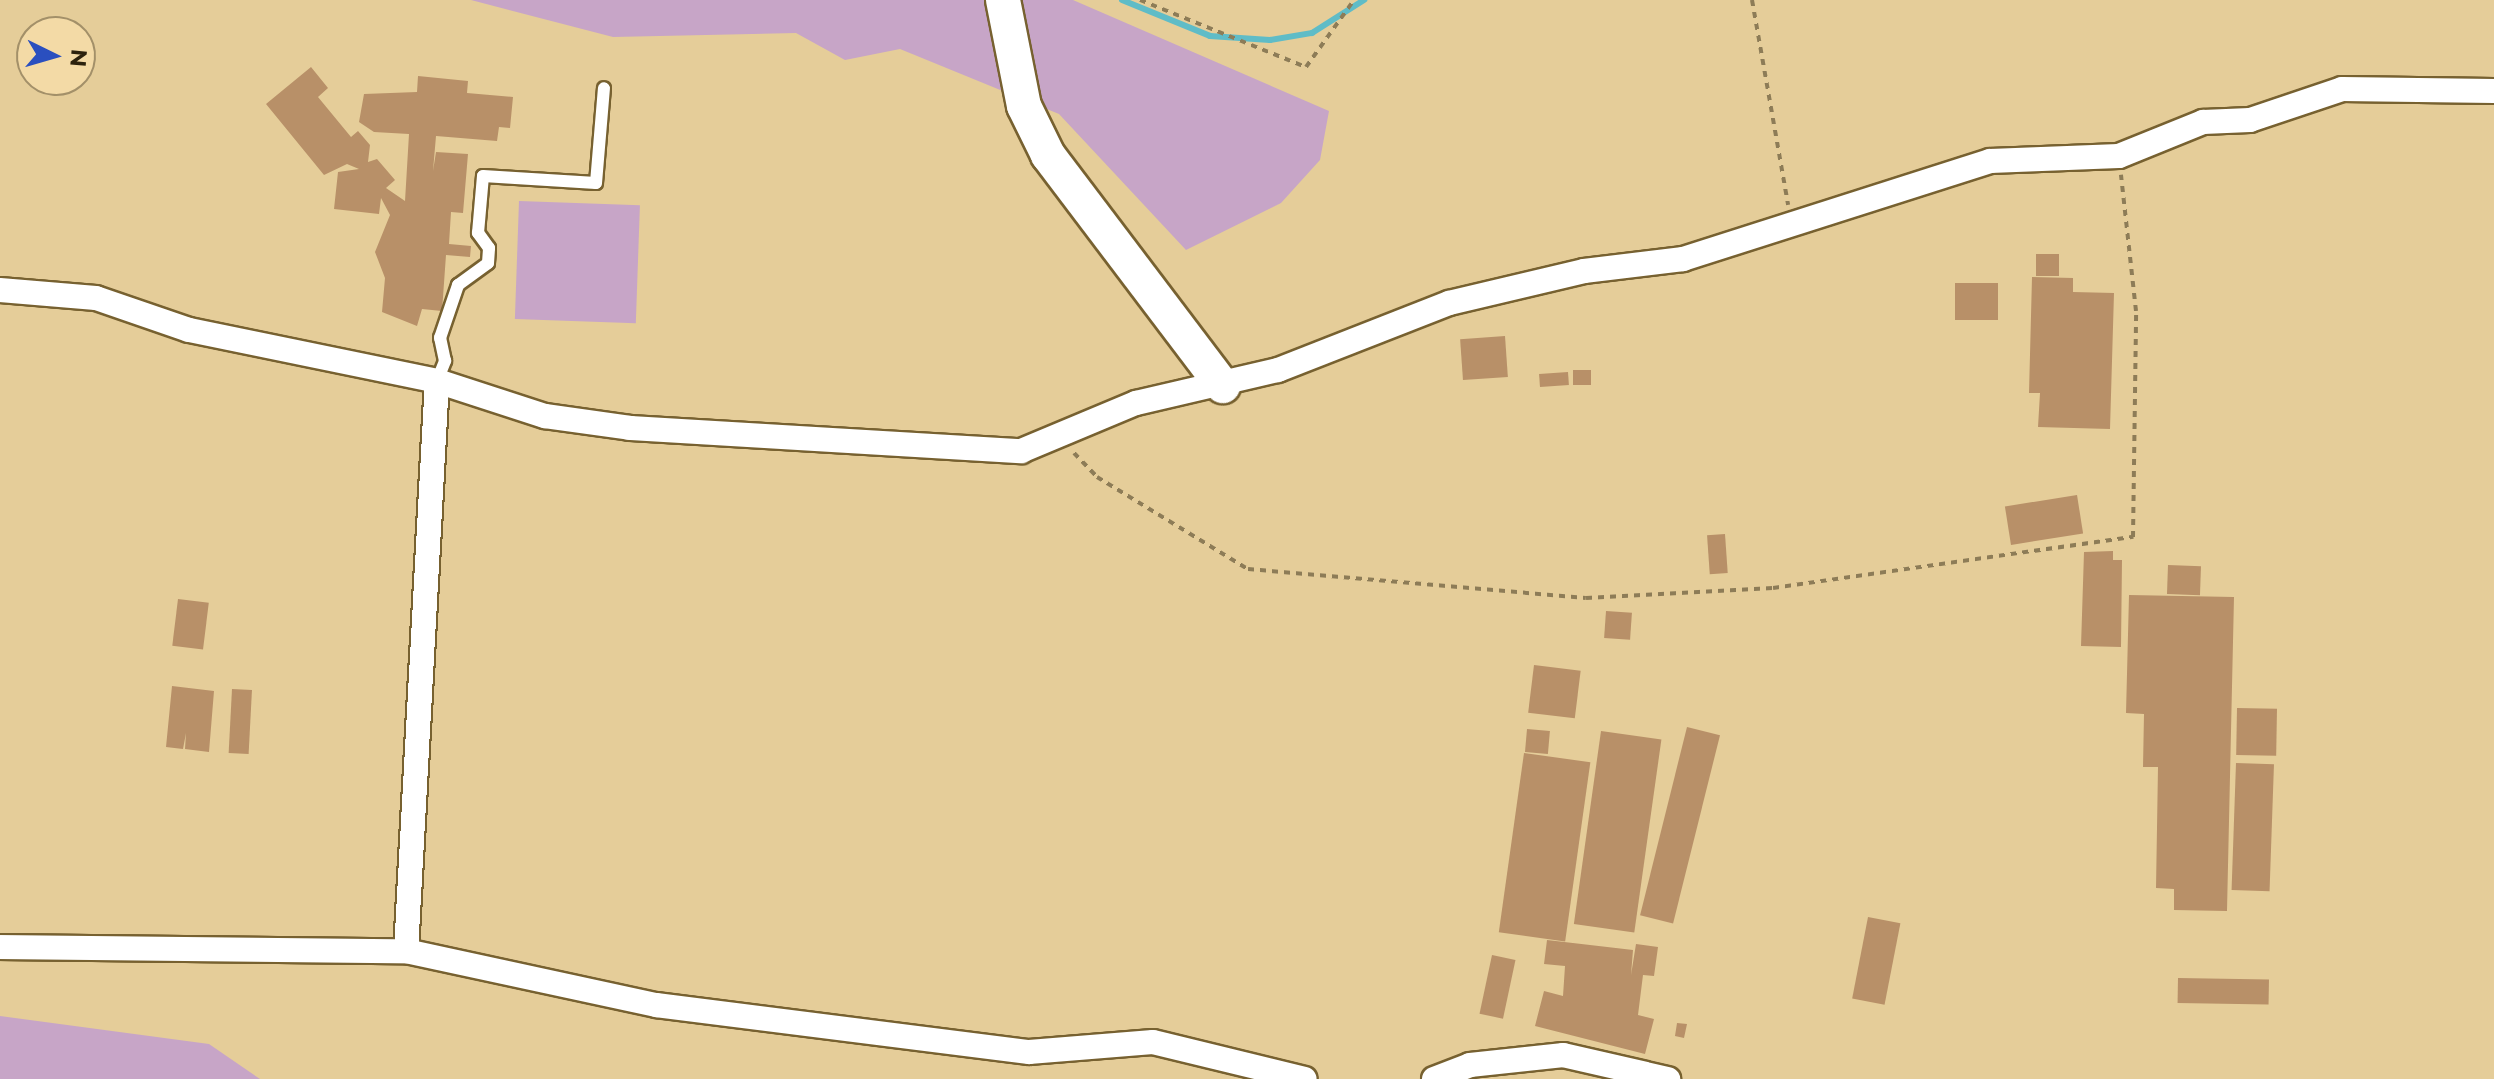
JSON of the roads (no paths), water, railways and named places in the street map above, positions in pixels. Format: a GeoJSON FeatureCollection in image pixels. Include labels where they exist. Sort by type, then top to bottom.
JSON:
{"type":"FeatureCollection","features":[{"type":"Feature","properties":{"kind":"street"},"geometry":{"type":"LineString","coordinates":[[1003,0],[1020,93],[1048,155],[1223,386]]}},
{"type":"Feature","properties":{"kind":"street"},"geometry":{"type":"LineString","coordinates":[[0,290],[96,298],[189,330],[437,381],[545,416],[630,428],[1021,451],[1062,439],[1136,403],[1223,386],[1449,303],[1584,271],[1683,259],[1990,161],[2119,156],[2203,122],[2250,120],[2342,89],[2494,91]]}},
{"type":"Feature","properties":{"kind":"street"},"geometry":{"type":"LineString","coordinates":[[406,951],[437,381]]}},
{"type":"Feature","properties":{"kind":"street"},"geometry":{"type":"LineString","coordinates":[[0,947],[406,951],[656,1005],[1029,1052],[1153,1042],[1305,1079]]}},
{"type":"Feature","properties":{"kind":"street"},"geometry":{"type":"LineString","coordinates":[[1434,1079],[1470,1065],[1563,1055],[1668,1079]]}},
{"type":"Feature","properties":{"kind":"lane"},"geometry":{"type":"LineString","coordinates":[[437,381],[445,361],[440,338],[458,285],[488,263],[489,248],[478,233],[483,176],[596,183],[604,88]]}},
{"type":"Feature","properties":{"kind":"waterway"},"geometry":{"type":"LineString","coordinates":[[1122,0],[1210,36],[1270,40],[1312,33],[1364,0]]}}]}
